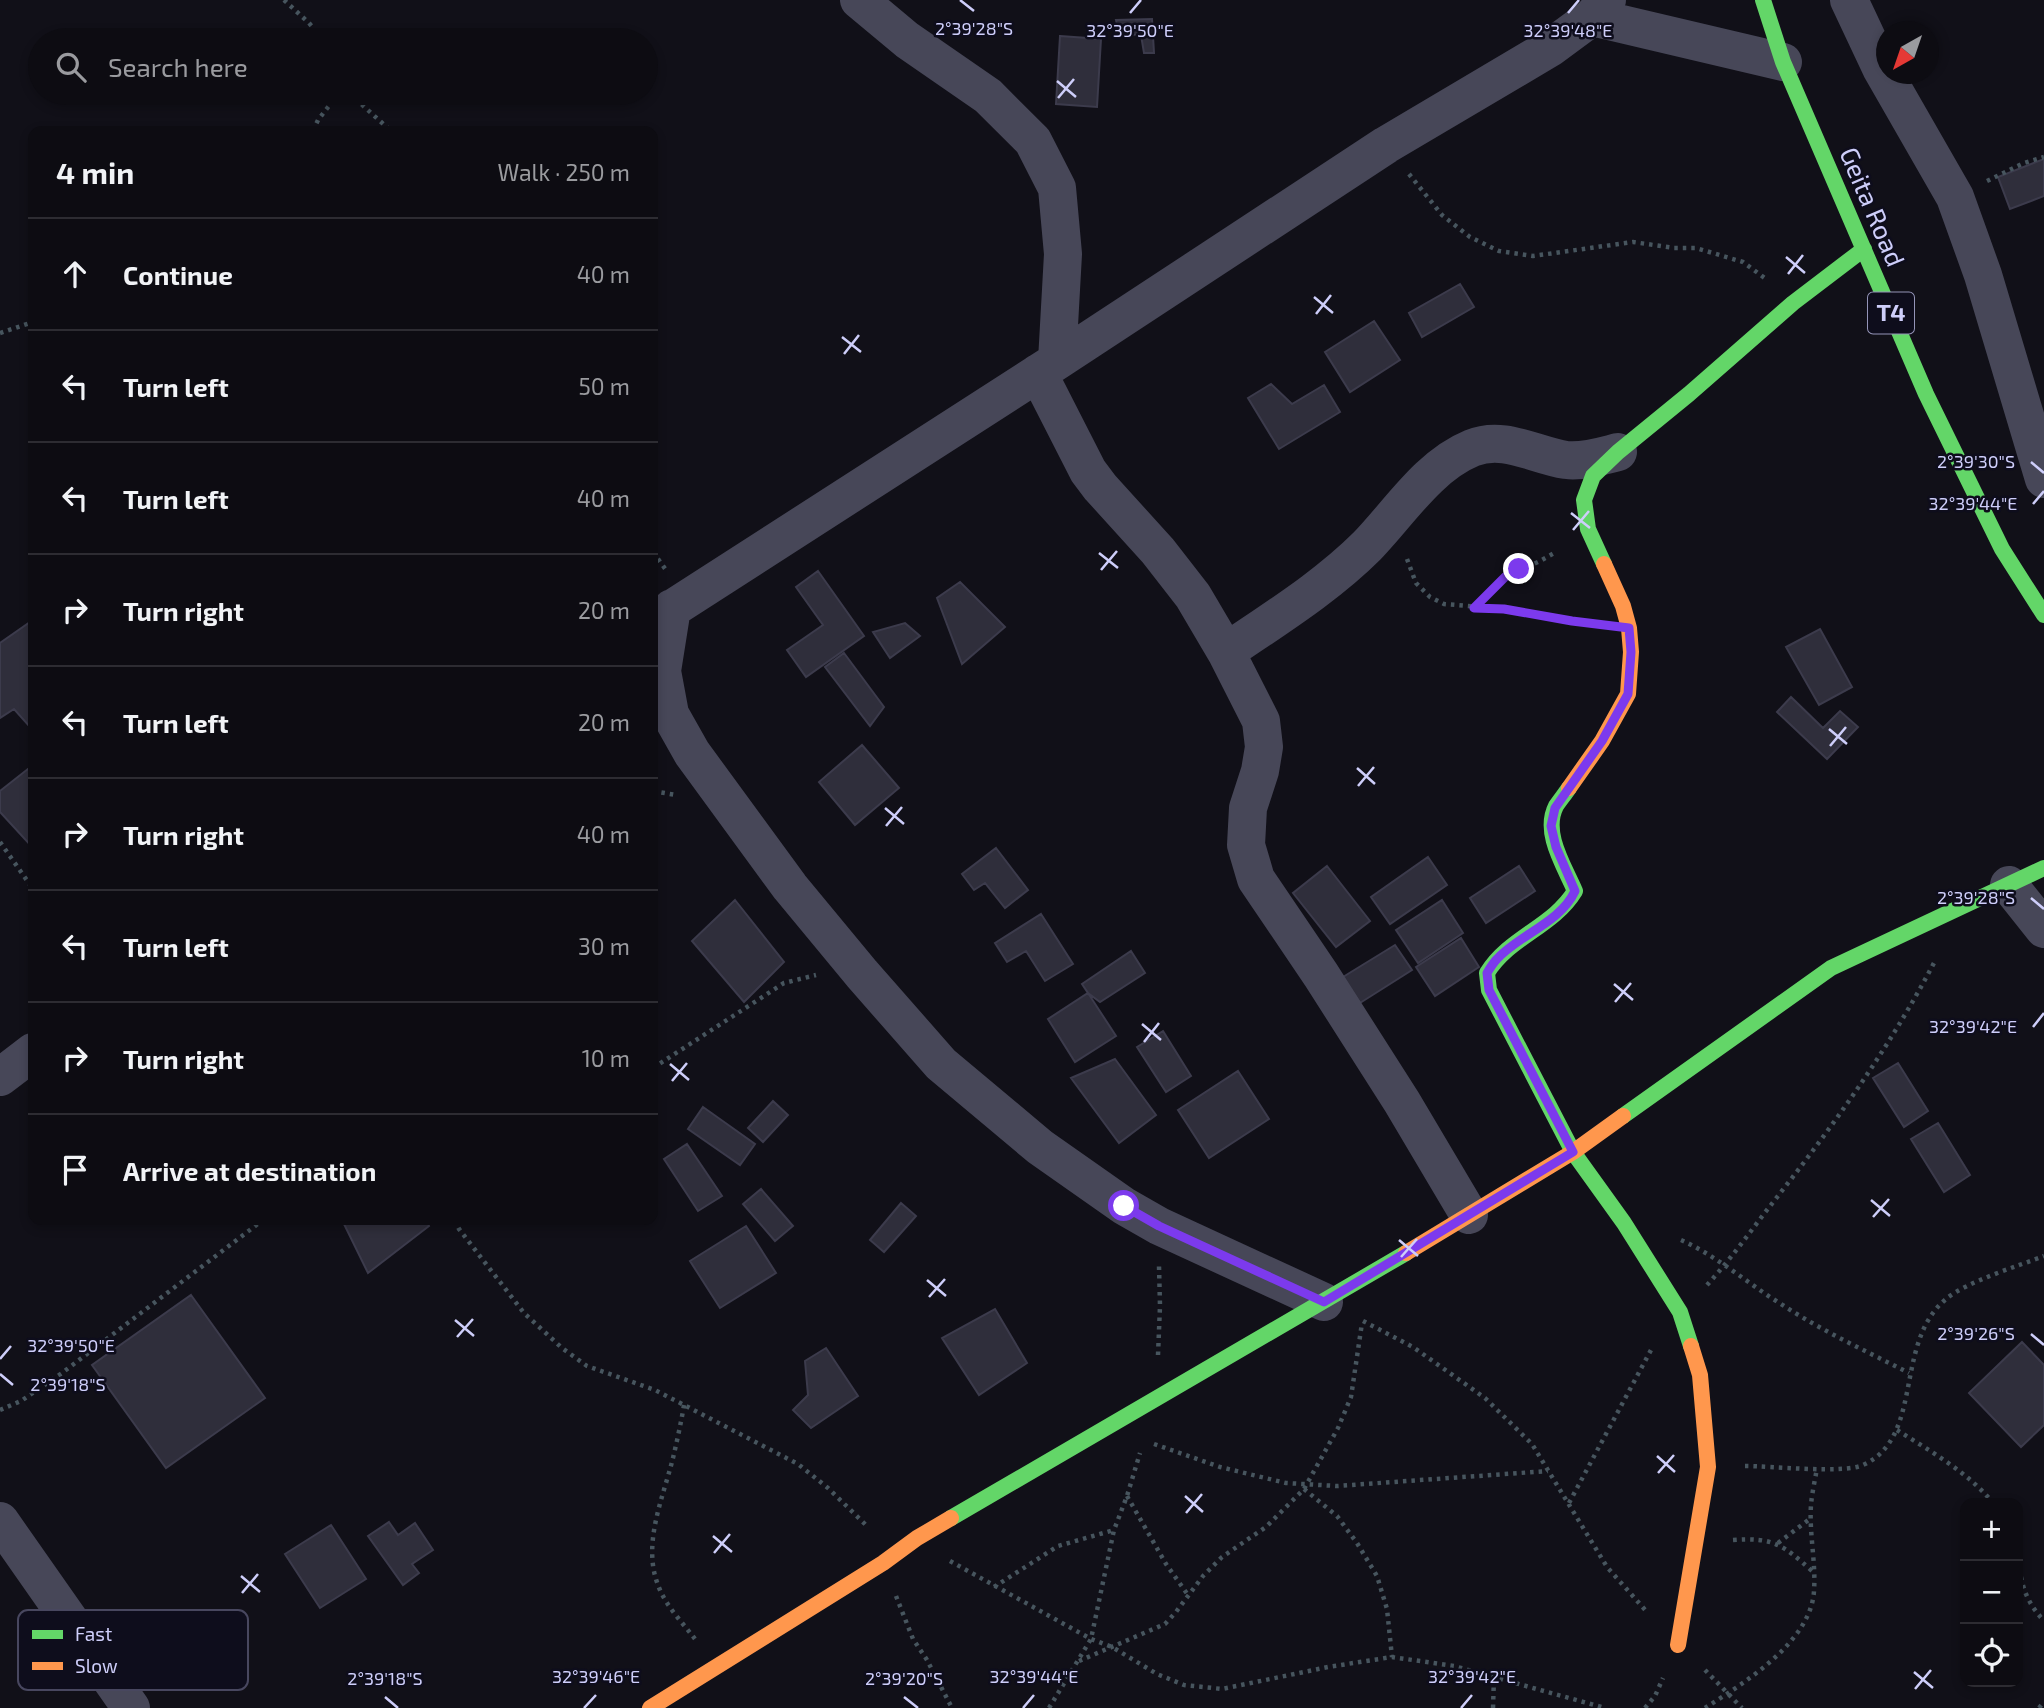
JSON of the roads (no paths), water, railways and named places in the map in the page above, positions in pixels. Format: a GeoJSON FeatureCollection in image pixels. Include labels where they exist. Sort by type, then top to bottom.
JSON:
{"type":"FeatureCollection","features":[{"type":"Feature","properties":{"kind":"main road","name":"Geita Road"},"geometry":{"type":"LineString","coordinates":[[1763,0],[1783,62],[1926,394],[2002,549],[2044,615]]}},
{"type":"Feature","properties":{"kind":"main road"},"geometry":{"type":"LineString","coordinates":[[1678,1645],[1708,1466],[1700,1375],[1680,1312],[1653,1267],[1573,1152],[1489,990],[1487,973],[1497,958],[1570,902],[1575,891],[1556,847],[1551,826],[1555,808],[1602,741],[1628,694],[1631,652],[1629,628],[1623,606],[1588,529],[1584,500],[1593,476],[1793,303],[1864,249]]}},
{"type":"Feature","properties":{"kind":"main road"},"geometry":{"type":"LineString","coordinates":[[650,1708],[695,1687],[917,1538],[1324,1302],[1573,1152],[1831,968],[2044,868]]}},
{"type":"Feature","properties":{"kind":"street"},"geometry":{"type":"LineString","coordinates":[[859,0],[907,40],[988,96],[1033,141],[1057,188],[1063,254],[1047,367],[1088,471],[1158,551],[1193,596],[1226,652],[1261,721],[1264,747],[1260,771],[1248,808],[1246,845],[1256,879],[1402,1102],[1469,1216]]}},
{"type":"Feature","properties":{"kind":"street"},"geometry":{"type":"LineString","coordinates":[[1849,0],[1881,68],[1955,197],[1983,275],[2031,391],[2044,479]]}},
{"type":"Feature","properties":{"kind":"street"},"geometry":{"type":"LineString","coordinates":[[1324,1302],[1159,1226],[1124,1206],[1040,1147],[941,1064],[790,887],[692,752],[670,714],[662,671],[662,615],[1385,145],[1550,48],[1599,9],[1783,62]]}},
{"type":"Feature","properties":{"kind":"street"},"geometry":{"type":"LineString","coordinates":[[1226,652],[1308,596],[1366,547],[1426,480],[1450,460],[1473,447],[1496,444],[1521,446],[1567,460],[1590,459],[1618,452]]}},
{"type":"Feature","properties":{"kind":"street"},"geometry":{"type":"LineString","coordinates":[[2009,885],[2044,929]]}},
{"type":"Feature","properties":{"kind":"street"},"geometry":{"type":"LineString","coordinates":[[0,1077],[28,1056]]}},
{"type":"Feature","properties":{"kind":"street"},"geometry":{"type":"LineString","coordinates":[[0,1521],[62,1610]]}},
{"type":"Feature","properties":{"kind":"street"},"geometry":{"type":"LineString","coordinates":[[118,1690],[131,1708]]}}]}
